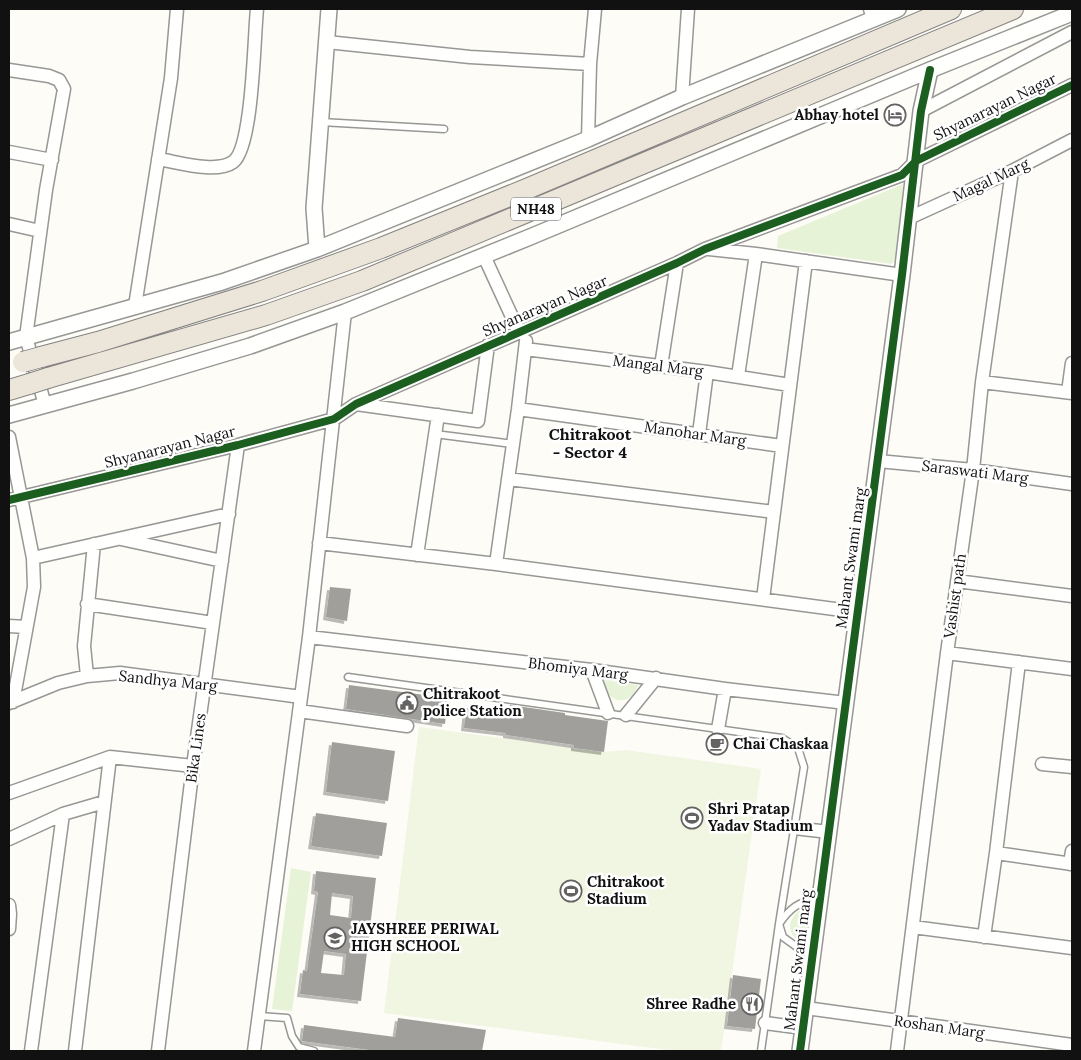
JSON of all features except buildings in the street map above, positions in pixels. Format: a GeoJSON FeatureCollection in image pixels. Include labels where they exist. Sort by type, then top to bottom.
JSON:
{"type":"FeatureCollection","features":[{"type":"Feature","properties":{"kind":"highway","name":"NH48"},"geometry":{"type":"LineString","coordinates":[[24,362],[98,342],[262,291],[381,248],[528,188],[951,9]]}},
{"type":"Feature","properties":{"kind":"highway","name":"NH48"},"geometry":{"type":"LineString","coordinates":[[9,390],[266,315],[362,281],[1013,9]]}},
{"type":"Feature","properties":{"kind":"street"},"geometry":{"type":"LineString","coordinates":[[135,306],[171,78],[177,9]]}},
{"type":"Feature","properties":{"kind":"street"},"geometry":{"type":"LineString","coordinates":[[158,159],[215,168],[233,162],[241,152],[247,129],[257,9]]}},
{"type":"Feature","properties":{"kind":"street"},"geometry":{"type":"LineString","coordinates":[[317,249],[314,208],[329,9]]}},
{"type":"Feature","properties":{"kind":"street"},"geometry":{"type":"LineString","coordinates":[[588,139],[590,64],[595,9]]}},
{"type":"Feature","properties":{"kind":"street"},"geometry":{"type":"LineString","coordinates":[[682,96],[688,9]]}},
{"type":"Feature","properties":{"kind":"street"},"geometry":{"type":"LineString","coordinates":[[9,342],[222,282],[317,249],[588,139],[872,14],[898,9]]}},
{"type":"Feature","properties":{"kind":"street"},"geometry":{"type":"LineString","coordinates":[[9,415],[250,346],[345,312],[1072,12]]}},
{"type":"Feature","properties":{"kind":"street"},"geometry":{"type":"LineString","coordinates":[[921,110],[1072,32]]}},
{"type":"Feature","properties":{"kind":"street"},"geometry":{"type":"LineString","coordinates":[[327,42],[470,57],[590,64]]}},
{"type":"Feature","properties":{"kind":"street"},"geometry":{"type":"LineString","coordinates":[[9,70],[50,76],[59,80],[64,89],[40,230],[26,337],[45,405]]}},
{"type":"Feature","properties":{"kind":"street","name":"Mahant Swami marg"},"geometry":{"type":"LineString","coordinates":[[800,1051],[902,275],[921,110],[930,70]]}},
{"type":"Feature","properties":{"kind":"street","name":"Shyanarayan Nagar"},"geometry":{"type":"LineString","coordinates":[[15,499],[238,444],[334,418],[356,404],[705,249],[902,175],[916,161],[1072,84]]}},
{"type":"Feature","properties":{"kind":"street","name":"Magal Marg"},"geometry":{"type":"LineString","coordinates":[[909,218],[1012,171],[1072,140]]}},
{"type":"Feature","properties":{"kind":"street"},"geometry":{"type":"LineString","coordinates":[[9,152],[52,160]]}},
{"type":"Feature","properties":{"kind":"street","name":"Vashist path"},"geometry":{"type":"LineString","coordinates":[[897,1051],[947,653],[973,470],[982,382],[1012,171]]}},
{"type":"Feature","properties":{"kind":"street"},"geometry":{"type":"LineString","coordinates":[[9,224],[40,230]]}},
{"type":"Feature","properties":{"kind":"street"},"geometry":{"type":"LineString","coordinates":[[705,249],[756,254],[902,275]]}},
{"type":"Feature","properties":{"kind":"street"},"geometry":{"type":"LineString","coordinates":[[738,376],[756,254]]}},
{"type":"Feature","properties":{"kind":"street"},"geometry":{"type":"LineString","coordinates":[[484,256],[523,330],[525,349],[514,444],[496,564]]}},
{"type":"Feature","properties":{"kind":"street"},"geometry":{"type":"LineString","coordinates":[[763,599],[806,261]]}},
{"type":"Feature","properties":{"kind":"street"},"geometry":{"type":"LineString","coordinates":[[661,366],[677,263]]}},
{"type":"Feature","properties":{"kind":"street"},"geometry":{"type":"LineString","coordinates":[[254,1051],[309,637],[345,312]]}},
{"type":"Feature","properties":{"kind":"street"},"geometry":{"type":"LineString","coordinates":[[356,404],[478,421],[488,345]]}},
{"type":"Feature","properties":{"kind":"street","name":"Mangal Marg"},"geometry":{"type":"LineString","coordinates":[[525,349],[738,376],[790,385]]}},
{"type":"Feature","properties":{"kind":"street"},"geometry":{"type":"LineString","coordinates":[[982,382],[1070,393],[1072,363]]}},
{"type":"Feature","properties":{"kind":"street"},"geometry":{"type":"LineString","coordinates":[[699,434],[707,372]]}},
{"type":"Feature","properties":{"kind":"street","name":"Manohar Marg"},"geometry":{"type":"LineString","coordinates":[[518,409],[782,446]]}},
{"type":"Feature","properties":{"kind":"street"},"geometry":{"type":"LineString","coordinates":[[417,555],[438,415]]}},
{"type":"Feature","properties":{"kind":"street"},"geometry":{"type":"LineString","coordinates":[[9,437],[15,499],[33,558],[34,587],[11,703]]}},
{"type":"Feature","properties":{"kind":"street","name":"Bika Lines"},"geometry":{"type":"LineString","coordinates":[[158,1051],[193,766],[238,444]]}},
{"type":"Feature","properties":{"kind":"street","name":"Saraswati Marg"},"geometry":{"type":"LineString","coordinates":[[878,461],[973,470],[1072,484]]}},
{"type":"Feature","properties":{"kind":"street"},"geometry":{"type":"LineString","coordinates":[[508,479],[774,512]]}},
{"type":"Feature","properties":{"kind":"street"},"geometry":{"type":"LineString","coordinates":[[33,558],[229,514]]}},
{"type":"Feature","properties":{"kind":"street"},"geometry":{"type":"LineString","coordinates":[[117,538],[222,561]]}},
{"type":"Feature","properties":{"kind":"street"},"geometry":{"type":"LineString","coordinates":[[319,543],[496,564],[857,612]]}},
{"type":"Feature","properties":{"kind":"street"},"geometry":{"type":"LineString","coordinates":[[87,676],[84,646],[94,544]]}},
{"type":"Feature","properties":{"kind":"street"},"geometry":{"type":"LineString","coordinates":[[957,581],[1072,596]]}},
{"type":"Feature","properties":{"kind":"street"},"geometry":{"type":"LineString","coordinates":[[87,604],[213,623]]}},
{"type":"Feature","properties":{"kind":"street"},"geometry":{"type":"LineString","coordinates":[[9,626],[26,627]]}},
{"type":"Feature","properties":{"kind":"street","name":"Bhomiya Marg"},"geometry":{"type":"LineString","coordinates":[[309,637],[592,670],[725,689],[846,703]]}},
{"type":"Feature","properties":{"kind":"street"},"geometry":{"type":"LineString","coordinates":[[947,653],[1072,669]]}},
{"type":"Feature","properties":{"kind":"street"},"geometry":{"type":"LineString","coordinates":[[984,937],[1019,662]]}},
{"type":"Feature","properties":{"kind":"street"},"geometry":{"type":"LineString","coordinates":[[592,670],[608,713]]}},
{"type":"Feature","properties":{"kind":"street","name":"Sandhya Marg"},"geometry":{"type":"LineString","coordinates":[[11,703],[58,683],[87,676],[120,674],[301,697]]}},
{"type":"Feature","properties":{"kind":"street"},"geometry":{"type":"LineString","coordinates":[[626,715],[656,678]]}},
{"type":"Feature","properties":{"kind":"street"},"geometry":{"type":"LineString","coordinates":[[718,729],[725,689]]}},
{"type":"Feature","properties":{"kind":"street"},"geometry":{"type":"LineString","coordinates":[[299,711],[407,726]]}},
{"type":"Feature","properties":{"kind":"street"},"geometry":{"type":"LineString","coordinates":[[9,792],[110,757],[193,766]]}},
{"type":"Feature","properties":{"kind":"street"},"geometry":{"type":"LineString","coordinates":[[75,1051],[110,757]]}},
{"type":"Feature","properties":{"kind":"street"},"geometry":{"type":"LineString","coordinates":[[1042,764],[1072,768]]}},
{"type":"Feature","properties":{"kind":"street"},"geometry":{"type":"LineString","coordinates":[[9,839],[63,814],[104,802]]}},
{"type":"Feature","properties":{"kind":"street"},"geometry":{"type":"LineString","coordinates":[[31,1051],[63,814]]}},
{"type":"Feature","properties":{"kind":"street"},"geometry":{"type":"LineString","coordinates":[[794,828],[829,832]]}},
{"type":"Feature","properties":{"kind":"street"},"geometry":{"type":"LineString","coordinates":[[996,853],[1071,864],[1072,851]]}},
{"type":"Feature","properties":{"kind":"street"},"geometry":{"type":"LineString","coordinates":[[9,905],[9,930]]}},
{"type":"Feature","properties":{"kind":"street"},"geometry":{"type":"LineString","coordinates":[[913,927],[1072,948]]}},
{"type":"Feature","properties":{"kind":"street","name":"Roshan Marg"},"geometry":{"type":"LineString","coordinates":[[806,1008],[1072,1045]]}},
{"type":"Feature","properties":{"kind":"street"},"geometry":{"type":"LineString","coordinates":[[765,1023],[803,1028]]}},
{"type":"Feature","properties":{"kind":"lane"},"geometry":{"type":"LineString","coordinates":[[321,122],[444,129]]}},
{"type":"Feature","properties":{"kind":"lane"},"geometry":{"type":"LineString","coordinates":[[435,434],[514,444]]}},
{"type":"Feature","properties":{"kind":"lane"},"geometry":{"type":"LineString","coordinates":[[348,677],[782,738],[798,748],[804,767],[761,1051]]}},
{"type":"Feature","properties":{"kind":"lane"},"geometry":{"type":"LineString","coordinates":[[779,924],[789,909],[820,898]]}},
{"type":"Feature","properties":{"kind":"lane"},"geometry":{"type":"LineString","coordinates":[[779,924],[783,936],[813,956]]}},
{"type":"Feature","properties":{"kind":"lane"},"geometry":{"type":"LineString","coordinates":[[259,1016],[287,1018],[292,1036],[299,1047],[314,1051]]}},
{"type":"Feature","properties":{"kind":"green space"},"geometry":{"type":"Polygon","coordinates":[[[903,184],[900,249],[892,264],[777,248],[778,236],[903,184]]]}},
{"type":"Feature","properties":{"kind":"green space"},"geometry":{"type":"Polygon","coordinates":[[[604,680],[638,685],[629,698],[618,700],[608,694],[604,680]]]}},
{"type":"Feature","properties":{"kind":"green space","name":"Chitrakoot Stadium"},"geometry":{"type":"Polygon","coordinates":[[[419,727],[604,752],[626,750],[761,769],[721,1051],[676,1051],[384,1013],[419,727]]]}},
{"type":"Feature","properties":{"kind":"green space"},"geometry":{"type":"Polygon","coordinates":[[[291,868],[311,872],[292,1011],[272,1009],[291,868]]]}},
{"type":"Feature","properties":{"kind":"green space"},"geometry":{"type":"Polygon","coordinates":[[[806,906],[812,906],[808,945],[795,938],[790,927],[794,916],[806,906]]]}},
{"type":"Feature","properties":{"kind":"cycle path"},"geometry":{"type":"LineString","coordinates":[[800,1051],[902,275],[921,111],[930,70]]}},
{"type":"Feature","properties":{"kind":"cycle path"},"geometry":{"type":"LineString","coordinates":[[9,500],[238,445],[334,419],[356,404],[705,249],[902,175],[916,161],[1072,85]]}},
{"type":"Feature","properties":{"kind":"place","name":"Abhay hotel"},"geometry":{"type":"Point","coordinates":[895,115]}},
{"type":"Feature","properties":{"kind":"place","name":"Chitrakoot police Station"},"geometry":{"type":"Point","coordinates":[407,703]}},
{"type":"Feature","properties":{"kind":"place","name":"Chai Chaskaa"},"geometry":{"type":"Point","coordinates":[717,744]}},
{"type":"Feature","properties":{"kind":"place","name":"Shri Pratap Yadav Stadium"},"geometry":{"type":"Point","coordinates":[692,818]}},
{"type":"Feature","properties":{"kind":"place","name":"Chitrakoot Stadium"},"geometry":{"type":"Point","coordinates":[571,891]}},
{"type":"Feature","properties":{"kind":"place","name":"JAYSHREE PERIWAL HIGH SCHOOL"},"geometry":{"type":"Point","coordinates":[335,938]}},
{"type":"Feature","properties":{"kind":"place","name":"Shree Radhe"},"geometry":{"type":"Point","coordinates":[752,1004]}},
{"type":"Feature","properties":{"kind":"district","name":"Chitrakoot - Sector 4"},"geometry":{"type":"Point","coordinates":[590,443]}}]}
